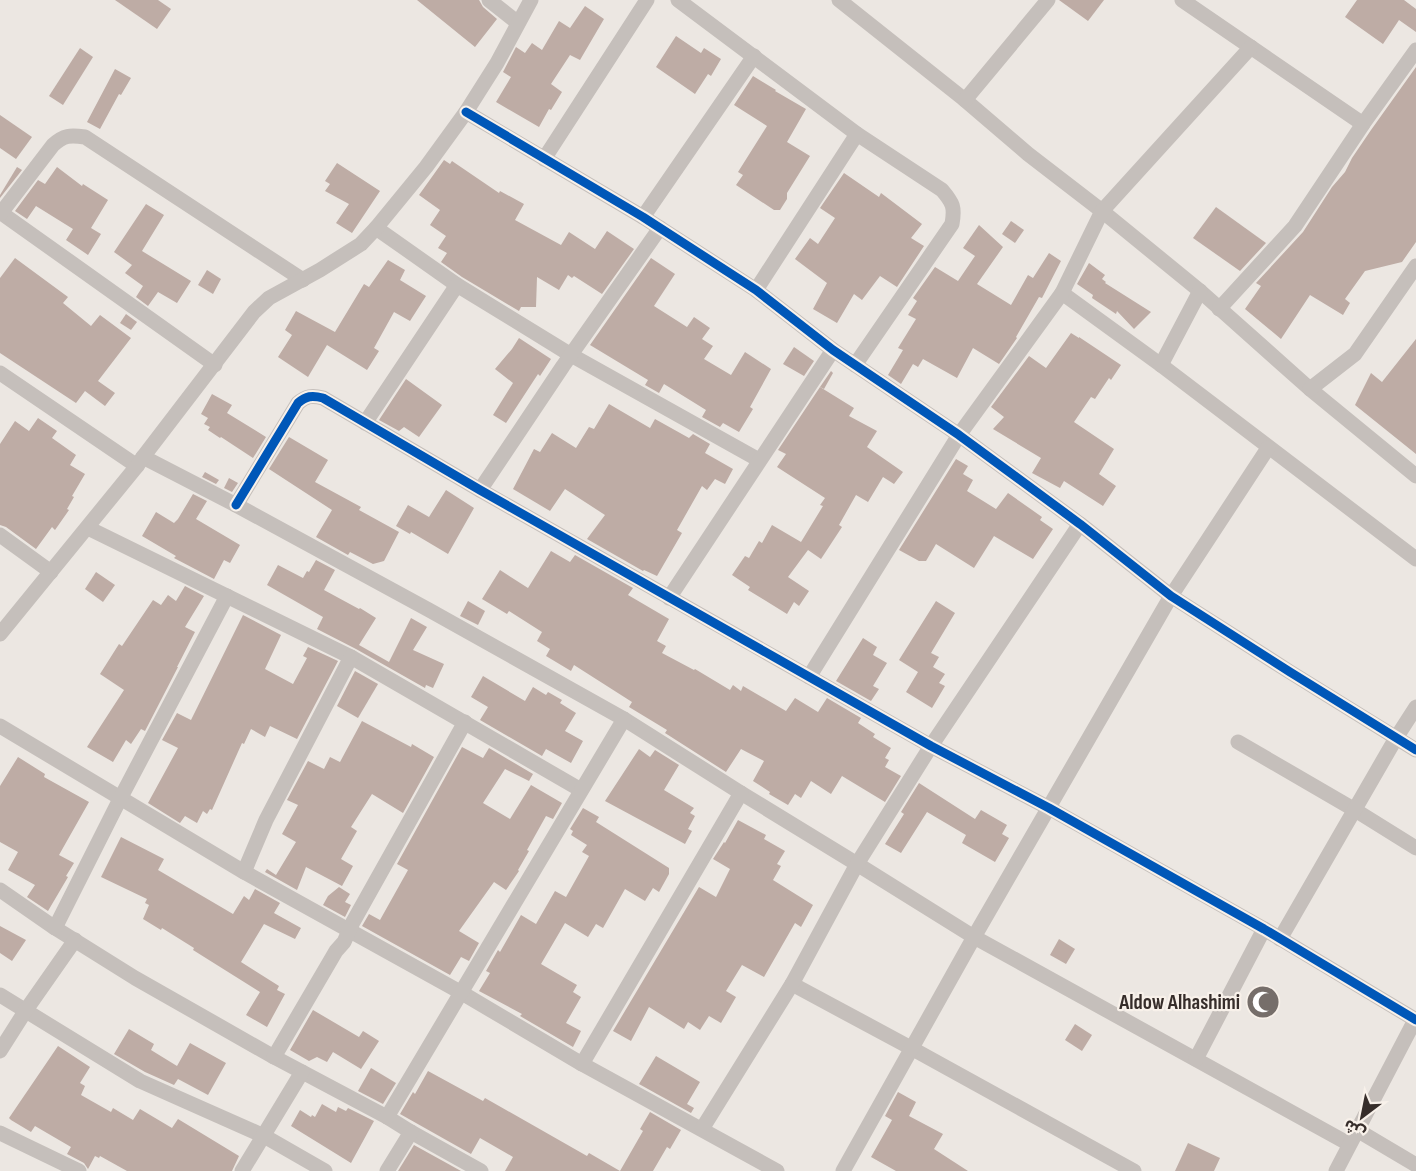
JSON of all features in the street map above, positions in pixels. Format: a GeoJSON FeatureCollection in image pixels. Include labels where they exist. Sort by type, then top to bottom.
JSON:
{"type":"FeatureCollection","features":[{"type":"Feature","properties":{"kind":"street"},"geometry":{"type":"LineString","coordinates":[[489,0],[518,23]]}},
{"type":"Feature","properties":{"kind":"street"},"geometry":{"type":"LineString","coordinates":[[0,634],[88,528],[254,312],[269,298],[361,244],[376,228],[426,167],[465,112],[497,63],[531,0]]}},
{"type":"Feature","properties":{"kind":"street"},"geometry":{"type":"LineString","coordinates":[[544,159],[647,0]]}},
{"type":"Feature","properties":{"kind":"street"},"geometry":{"type":"LineString","coordinates":[[678,0],[857,134],[942,190],[952,201],[954,212],[952,224],[855,365]]}},
{"type":"Feature","properties":{"kind":"street"},"geometry":{"type":"LineString","coordinates":[[839,0],[1200,291],[1310,389],[1416,476]]}},
{"type":"Feature","properties":{"kind":"street"},"geometry":{"type":"LineString","coordinates":[[965,100],[1048,0]]}},
{"type":"Feature","properties":{"kind":"street"},"geometry":{"type":"LineString","coordinates":[[1182,0],[1363,124]]}},
{"type":"Feature","properties":{"kind":"street"},"geometry":{"type":"LineString","coordinates":[[809,677],[959,435],[1062,293],[1102,211],[1251,47]]}},
{"type":"Feature","properties":{"kind":"street"},"geometry":{"type":"LineString","coordinates":[[1218,309],[1295,226],[1416,50]]}},
{"type":"Feature","properties":{"kind":"street"},"geometry":{"type":"LineString","coordinates":[[643,217],[754,56]]}},
{"type":"Feature","properties":{"kind":"street"},"geometry":{"type":"LineString","coordinates":[[465,112],[643,217],[756,290],[833,350],[959,435],[1080,524],[1171,596],[1416,750]]}},
{"type":"Feature","properties":{"kind":"street"},"geometry":{"type":"LineString","coordinates":[[756,290],[857,134]]}},
{"type":"Feature","properties":{"kind":"street"},"geometry":{"type":"LineString","coordinates":[[215,365],[0,212],[60,138],[72,135],[85,137],[303,280]]}},
{"type":"Feature","properties":{"kind":"street"},"geometry":{"type":"LineString","coordinates":[[376,228],[457,285],[571,355],[759,460]]}},
{"type":"Feature","properties":{"kind":"street"},"geometry":{"type":"LineString","coordinates":[[480,490],[660,228]]}},
{"type":"Feature","properties":{"kind":"street"},"geometry":{"type":"LineString","coordinates":[[1310,389],[1354,354],[1416,266]]}},
{"type":"Feature","properties":{"kind":"street"},"geometry":{"type":"LineString","coordinates":[[365,423],[457,285]]}},
{"type":"Feature","properties":{"kind":"street"},"geometry":{"type":"LineString","coordinates":[[1161,365],[1200,291]]}},
{"type":"Feature","properties":{"kind":"street"},"geometry":{"type":"LineString","coordinates":[[1062,293],[1161,365],[1416,560]]}},
{"type":"Feature","properties":{"kind":"street"},"geometry":{"type":"LineString","coordinates":[[669,598],[833,350]]}},
{"type":"Feature","properties":{"kind":"street"},"geometry":{"type":"LineString","coordinates":[[0,373],[140,462],[236,505],[624,719],[741,794],[974,937],[1349,1144]]}},
{"type":"Feature","properties":{"kind":"street"},"geometry":{"type":"LineString","coordinates":[[236,505],[292,411],[303,398],[313,396],[322,398],[930,746],[1049,808],[1263,929],[1415,1020],[1336,1171]]}},
{"type":"Feature","properties":{"kind":"street"},"geometry":{"type":"LineString","coordinates":[[843,1171],[974,937],[1171,596],[1268,448]]}},
{"type":"Feature","properties":{"kind":"street"},"geometry":{"type":"LineString","coordinates":[[702,1129],[792,984],[857,864],[930,746],[1080,524]]}},
{"type":"Feature","properties":{"kind":"street"},"geometry":{"type":"LineString","coordinates":[[88,528],[351,657],[581,790]]}},
{"type":"Feature","properties":{"kind":"street"},"geometry":{"type":"LineString","coordinates":[[0,535],[51,572]]}},
{"type":"Feature","properties":{"kind":"street"},"geometry":{"type":"LineString","coordinates":[[55,928],[227,596]]}},
{"type":"Feature","properties":{"kind":"street"},"geometry":{"type":"LineString","coordinates":[[244,872],[266,820],[351,657]]}},
{"type":"Feature","properties":{"kind":"street"},"geometry":{"type":"LineString","coordinates":[[1280,939],[1416,707]]}},
{"type":"Feature","properties":{"kind":"street"},"geometry":{"type":"LineString","coordinates":[[387,1117],[624,719]]}},
{"type":"Feature","properties":{"kind":"street"},"geometry":{"type":"LineString","coordinates":[[274,1056],[349,931],[465,722]]}},
{"type":"Feature","properties":{"kind":"street"},"geometry":{"type":"LineString","coordinates":[[0,726],[244,872],[462,993],[582,1064],[777,1171]]}},
{"type":"Feature","properties":{"kind":"street"},"geometry":{"type":"LineString","coordinates":[[1238,742],[1416,848]]}},
{"type":"Feature","properties":{"kind":"street"},"geometry":{"type":"LineString","coordinates":[[582,1064],[741,794]]}},
{"type":"Feature","properties":{"kind":"street"},"geometry":{"type":"LineString","coordinates":[[0,890],[135,978],[481,1171]]}},
{"type":"Feature","properties":{"kind":"street"},"geometry":{"type":"LineString","coordinates":[[1196,1059],[1263,929]]}},
{"type":"Feature","properties":{"kind":"street"},"geometry":{"type":"LineString","coordinates":[[0,1051],[75,940]]}},
{"type":"Feature","properties":{"kind":"street"},"geometry":{"type":"LineString","coordinates":[[792,984],[1134,1171]]}},
{"type":"Feature","properties":{"kind":"street"},"geometry":{"type":"LineString","coordinates":[[0,995],[140,1081],[264,1136],[325,1171]]}},
{"type":"Feature","properties":{"kind":"street"},"geometry":{"type":"LineString","coordinates":[[242,1171],[302,1072]]}},
{"type":"Feature","properties":{"kind":"street"},"geometry":{"type":"LineString","coordinates":[[1357,1130],[1416,1165]]}},
{"type":"Feature","properties":{"kind":"street"},"geometry":{"type":"LineString","coordinates":[[387,1171],[411,1132]]}},
{"type":"Feature","properties":{"kind":"street"},"geometry":{"type":"LineString","coordinates":[[0,1133],[79,1171]]}},
{"type":"Feature","properties":{"kind":"building"},"geometry":{"type":"Polygon","coordinates":[[[115,0],[158,0],[171,9],[157,29],[115,0]]]}},
{"type":"Feature","properties":{"kind":"building"},"geometry":{"type":"Polygon","coordinates":[[[417,0],[479,0],[483,7],[497,19],[475,47],[417,0]]]}},
{"type":"Feature","properties":{"kind":"building"},"geometry":{"type":"Polygon","coordinates":[[[1059,0],[1104,0],[1088,21],[1059,0]]]}},
{"type":"Feature","properties":{"kind":"building"},"geometry":{"type":"Polygon","coordinates":[[[1357,0],[1404,0],[1416,9],[1416,32],[1399,20],[1383,44],[1345,17],[1357,0]]]}},
{"type":"Feature","properties":{"kind":"building"},"geometry":{"type":"Polygon","coordinates":[[[585,6],[604,19],[580,60],[570,55],[551,84],[562,92],[539,127],[496,102],[511,77],[503,72],[516,47],[525,53],[532,43],[542,50],[559,21],[570,28],[585,6]]]}},
{"type":"Feature","properties":{"kind":"building"},"geometry":{"type":"Polygon","coordinates":[[[676,36],[701,53],[704,48],[721,59],[711,76],[708,74],[695,94],[656,67],[676,36]]]}},
{"type":"Feature","properties":{"kind":"building"},"geometry":{"type":"Polygon","coordinates":[[[80,48],[93,57],[63,105],[49,96],[80,48]]]}},
{"type":"Feature","properties":{"kind":"building"},"geometry":{"type":"Polygon","coordinates":[[[1416,67],[1416,242],[1402,262],[1365,271],[1345,299],[1350,303],[1343,315],[1310,295],[1281,339],[1245,309],[1261,286],[1256,283],[1303,232],[1416,67]]]}},
{"type":"Feature","properties":{"kind":"building"},"geometry":{"type":"Polygon","coordinates":[[[115,69],[131,78],[121,95],[119,94],[100,129],[87,122],[115,69]]]}},
{"type":"Feature","properties":{"kind":"building"},"geometry":{"type":"Polygon","coordinates":[[[753,76],[806,109],[787,142],[810,156],[787,193],[787,199],[780,210],[774,210],[736,185],[743,175],[738,172],[767,126],[734,105],[753,76]]]}},
{"type":"Feature","properties":{"kind":"building"},"geometry":{"type":"Polygon","coordinates":[[[0,115],[32,137],[16,159],[0,148],[0,115]]]}},
{"type":"Feature","properties":{"kind":"building"},"geometry":{"type":"Polygon","coordinates":[[[444,160],[450,164],[452,161],[499,193],[500,191],[524,204],[515,220],[561,245],[569,232],[595,249],[607,231],[634,249],[602,294],[574,276],[572,278],[568,275],[559,290],[537,277],[536,307],[521,307],[519,311],[441,262],[447,253],[438,248],[446,236],[430,225],[440,210],[419,195],[444,160]]]}},
{"type":"Feature","properties":{"kind":"building"},"geometry":{"type":"Polygon","coordinates":[[[337,163],[380,191],[352,233],[336,223],[349,204],[325,191],[330,184],[325,181],[337,163]]]}},
{"type":"Feature","properties":{"kind":"building"},"geometry":{"type":"Polygon","coordinates":[[[17,167],[22,170],[0,198],[0,195],[17,167]]]}},
{"type":"Feature","properties":{"kind":"building"},"geometry":{"type":"Polygon","coordinates":[[[57,167],[82,186],[83,184],[108,200],[91,228],[101,234],[88,255],[66,240],[73,229],[36,206],[27,219],[15,211],[38,180],[45,184],[57,167]]]}},
{"type":"Feature","properties":{"kind":"building"},"geometry":{"type":"Polygon","coordinates":[[[844,173],[879,197],[881,193],[922,224],[911,238],[924,246],[897,287],[880,276],[862,300],[854,294],[837,323],[813,309],[827,283],[795,259],[810,238],[818,244],[835,218],[820,208],[844,173]]]}},
{"type":"Feature","properties":{"kind":"building"},"geometry":{"type":"Polygon","coordinates":[[[146,204],[164,215],[142,251],[191,281],[177,303],[158,292],[148,306],[136,297],[143,286],[125,273],[132,265],[114,252],[146,204]]]}},
{"type":"Feature","properties":{"kind":"building"},"geometry":{"type":"Polygon","coordinates":[[[1216,207],[1266,243],[1240,271],[1193,238],[1216,207]]]}},
{"type":"Feature","properties":{"kind":"building"},"geometry":{"type":"Polygon","coordinates":[[[1011,221],[1024,230],[1015,243],[1002,234],[1011,221]]]}},
{"type":"Feature","properties":{"kind":"building"},"geometry":{"type":"Polygon","coordinates":[[[979,225],[1003,247],[977,284],[1011,305],[1028,275],[1033,278],[1049,253],[1061,261],[1042,298],[1039,297],[1017,338],[999,364],[973,348],[957,378],[923,359],[918,367],[913,364],[901,384],[888,375],[903,350],[898,348],[916,319],[908,315],[917,301],[913,298],[935,267],[958,281],[975,256],[963,248],[979,225]]]}},
{"type":"Feature","properties":{"kind":"building"},"geometry":{"type":"Polygon","coordinates":[[[15,258],[68,297],[63,303],[91,326],[100,315],[131,338],[98,381],[115,393],[105,406],[85,391],[76,403],[0,353],[0,278],[15,258]]]}},
{"type":"Feature","properties":{"kind":"building"},"geometry":{"type":"Polygon","coordinates":[[[651,258],[675,274],[654,306],[687,327],[694,317],[710,328],[702,339],[713,346],[704,359],[731,375],[745,352],[771,369],[750,407],[753,409],[739,432],[723,423],[720,427],[702,417],[706,410],[664,384],[659,393],[645,385],[648,380],[590,345],[651,258]]]}},
{"type":"Feature","properties":{"kind":"building"},"geometry":{"type":"Polygon","coordinates":[[[388,260],[405,270],[400,280],[426,296],[410,321],[394,312],[374,348],[379,351],[367,370],[327,345],[308,377],[278,357],[292,335],[285,330],[296,311],[335,332],[364,284],[369,287],[388,260]]]}},
{"type":"Feature","properties":{"kind":"building"},"geometry":{"type":"Polygon","coordinates":[[[1089,263],[1105,275],[1102,279],[1105,283],[1151,312],[1134,329],[1117,311],[1116,314],[1092,298],[1093,295],[1077,284],[1089,263]]]}},
{"type":"Feature","properties":{"kind":"building"},"geometry":{"type":"Polygon","coordinates":[[[207,270],[221,279],[213,294],[198,285],[207,270]]]}},
{"type":"Feature","properties":{"kind":"building"},"geometry":{"type":"Polygon","coordinates":[[[126,314],[137,322],[131,330],[120,323],[126,314]]]}},
{"type":"Feature","properties":{"kind":"building"},"geometry":{"type":"Polygon","coordinates":[[[1071,333],[1121,365],[1095,399],[1091,397],[1074,422],[1114,449],[1099,474],[1116,486],[1103,506],[1064,481],[1060,488],[1032,473],[1041,458],[993,429],[1004,417],[991,407],[1029,356],[1046,368],[1071,333]]]}},
{"type":"Feature","properties":{"kind":"building"},"geometry":{"type":"Polygon","coordinates":[[[519,338],[551,359],[540,376],[538,374],[506,423],[493,415],[513,383],[495,369],[519,338]]]}},
{"type":"Feature","properties":{"kind":"building"},"geometry":{"type":"Polygon","coordinates":[[[1416,339],[1416,454],[1355,405],[1371,373],[1382,382],[1416,339]]]}},
{"type":"Feature","properties":{"kind":"building"},"geometry":{"type":"Polygon","coordinates":[[[794,347],[814,361],[804,376],[783,364],[794,347]]]}},
{"type":"Feature","properties":{"kind":"building"},"geometry":{"type":"Polygon","coordinates":[[[831,371],[833,373],[824,389],[820,387],[831,371]]]}},
{"type":"Feature","properties":{"kind":"building"},"geometry":{"type":"Polygon","coordinates":[[[406,379],[442,405],[419,437],[404,427],[399,431],[379,420],[406,379]]]}},
{"type":"Feature","properties":{"kind":"building"},"geometry":{"type":"Polygon","coordinates":[[[820,387],[854,408],[849,416],[877,431],[867,447],[903,472],[894,484],[883,477],[868,502],[856,495],[839,525],[842,527],[821,559],[808,550],[788,577],[809,591],[799,606],[794,602],[787,614],[748,590],[750,587],[732,575],[745,556],[749,558],[759,541],[762,543],[772,525],[801,542],[823,506],[820,505],[825,498],[777,467],[786,454],[778,450],[820,387]]]}},
{"type":"Feature","properties":{"kind":"building"},"geometry":{"type":"Polygon","coordinates":[[[212,394],[232,405],[227,413],[266,437],[253,458],[208,430],[210,427],[204,424],[208,418],[201,414],[212,394]]]}},
{"type":"Feature","properties":{"kind":"building"},"geometry":{"type":"Polygon","coordinates":[[[609,404],[650,428],[655,419],[689,438],[693,434],[710,444],[705,453],[733,469],[725,484],[715,479],[707,490],[702,486],[677,530],[682,533],[657,576],[643,571],[587,539],[605,515],[565,489],[550,511],[513,489],[534,449],[540,452],[552,433],[576,448],[589,427],[594,429],[609,404]]]}},
{"type":"Feature","properties":{"kind":"building"},"geometry":{"type":"Polygon","coordinates":[[[38,418],[57,431],[52,438],[76,455],[70,465],[85,474],[72,496],[74,497],[67,509],[69,510],[55,530],[52,527],[36,549],[0,525],[0,444],[15,421],[29,431],[38,418]]]}},
{"type":"Feature","properties":{"kind":"building"},"geometry":{"type":"Polygon","coordinates":[[[289,437],[328,460],[315,482],[361,507],[359,510],[399,532],[384,561],[373,564],[350,552],[348,555],[316,537],[332,510],[269,469],[289,437]]]}},
{"type":"Feature","properties":{"kind":"building"},"geometry":{"type":"Polygon","coordinates":[[[956,459],[968,466],[963,474],[973,480],[967,491],[996,509],[1008,493],[1042,517],[1040,520],[1053,529],[1033,559],[994,536],[974,568],[936,544],[926,561],[919,561],[899,550],[956,459]]]}},
{"type":"Feature","properties":{"kind":"building"},"geometry":{"type":"Polygon","coordinates":[[[205,472],[219,480],[216,484],[202,477],[205,472]]]}},
{"type":"Feature","properties":{"kind":"building"},"geometry":{"type":"Polygon","coordinates":[[[229,478],[238,483],[232,492],[224,488],[229,478]]]}},
{"type":"Feature","properties":{"kind":"building"},"geometry":{"type":"Polygon","coordinates":[[[446,490],[474,508],[448,554],[411,532],[410,534],[396,526],[408,505],[429,517],[446,490]]]}},
{"type":"Feature","properties":{"kind":"building"},"geometry":{"type":"Polygon","coordinates":[[[193,494],[207,501],[196,519],[240,545],[230,563],[224,560],[214,579],[174,558],[176,556],[142,536],[156,512],[174,523],[193,494]]]}},
{"type":"Feature","properties":{"kind":"building"},"geometry":{"type":"Polygon","coordinates":[[[551,551],[570,562],[575,555],[633,588],[628,595],[669,619],[657,641],[666,646],[662,653],[730,690],[733,685],[741,691],[743,686],[786,711],[795,698],[818,712],[827,698],[861,718],[858,723],[875,734],[873,737],[891,748],[885,758],[889,760],[885,767],[901,776],[885,802],[842,776],[831,794],[811,781],[801,798],[795,794],[788,805],[753,781],[764,761],[741,749],[726,772],[665,733],[667,730],[629,707],[632,702],[574,665],[571,671],[546,656],[550,649],[537,641],[542,632],[509,611],[507,614],[482,599],[500,570],[528,588],[551,551]]]}},
{"type":"Feature","properties":{"kind":"building"},"geometry":{"type":"Polygon","coordinates":[[[316,560],[335,570],[324,590],[376,618],[359,645],[389,662],[411,618],[427,627],[413,650],[444,664],[433,688],[426,685],[425,688],[317,629],[323,617],[267,585],[278,565],[303,578],[316,560]]]}},
{"type":"Feature","properties":{"kind":"building"},"geometry":{"type":"Polygon","coordinates":[[[96,572],[115,585],[103,602],[85,589],[96,572]]]}},
{"type":"Feature","properties":{"kind":"building"},"geometry":{"type":"Polygon","coordinates":[[[185,586],[204,596],[185,627],[195,632],[145,731],[141,729],[131,744],[126,740],[113,762],[87,747],[124,690],[100,674],[119,644],[122,646],[153,600],[161,605],[168,595],[176,601],[185,586]]]}},
{"type":"Feature","properties":{"kind":"building"},"geometry":{"type":"Polygon","coordinates":[[[468,601],[485,611],[478,625],[460,616],[468,601]]]}},
{"type":"Feature","properties":{"kind":"building"},"geometry":{"type":"Polygon","coordinates":[[[936,601],[955,613],[931,653],[939,657],[933,667],[945,674],[939,683],[945,686],[932,708],[906,692],[918,672],[899,660],[936,601]]]}},
{"type":"Feature","properties":{"kind":"building"},"geometry":{"type":"Polygon","coordinates":[[[243,615],[281,635],[265,669],[293,684],[307,658],[303,656],[308,647],[338,661],[297,739],[270,726],[265,737],[251,729],[244,744],[242,743],[212,810],[210,809],[207,814],[203,811],[197,823],[185,816],[180,823],[148,803],[178,748],[162,740],[177,713],[191,720],[243,615]]]}},
{"type":"Feature","properties":{"kind":"building"},"geometry":{"type":"Polygon","coordinates":[[[863,638],[877,647],[873,655],[887,663],[873,686],[879,689],[871,701],[836,681],[863,638]]]}},
{"type":"Feature","properties":{"kind":"building"},"geometry":{"type":"Polygon","coordinates":[[[355,671],[378,684],[358,718],[337,706],[355,671]]]}},
{"type":"Feature","properties":{"kind":"building"},"geometry":{"type":"Polygon","coordinates":[[[483,676],[525,701],[533,687],[546,695],[548,692],[562,700],[560,703],[576,713],[565,731],[583,741],[571,763],[546,749],[542,756],[480,720],[488,707],[471,697],[483,676]]]}},
{"type":"Feature","properties":{"kind":"building"},"geometry":{"type":"Polygon","coordinates":[[[362,721],[434,757],[403,813],[372,794],[351,827],[357,831],[341,859],[353,866],[342,886],[306,867],[297,890],[265,872],[267,869],[276,875],[296,842],[282,834],[298,805],[287,800],[308,761],[324,769],[330,757],[340,762],[362,721]]]}},
{"type":"Feature","properties":{"kind":"building"},"geometry":{"type":"Polygon","coordinates":[[[462,747],[483,758],[489,748],[533,774],[529,781],[505,769],[483,803],[510,819],[531,785],[562,803],[553,819],[546,816],[527,850],[529,851],[519,871],[506,890],[494,882],[459,931],[479,943],[469,961],[461,957],[450,975],[362,926],[369,914],[380,920],[408,870],[397,864],[462,747]]]}},
{"type":"Feature","properties":{"kind":"building"},"geometry":{"type":"Polygon","coordinates":[[[639,749],[650,757],[655,750],[679,765],[664,790],[694,808],[690,813],[695,816],[688,829],[692,831],[685,844],[605,801],[639,749]]]}},
{"type":"Feature","properties":{"kind":"building"},"geometry":{"type":"Polygon","coordinates":[[[18,757],[45,774],[44,777],[89,802],[59,855],[74,863],[48,911],[27,897],[35,885],[8,870],[18,852],[0,842],[0,786],[18,757]]]}},
{"type":"Feature","properties":{"kind":"building"},"geometry":{"type":"Polygon","coordinates":[[[919,783],[975,819],[981,810],[1007,825],[1002,834],[1009,838],[995,862],[962,843],[966,835],[927,812],[901,853],[885,844],[904,814],[901,812],[919,783]]]}},
{"type":"Feature","properties":{"kind":"building"},"geometry":{"type":"Polygon","coordinates":[[[583,808],[599,817],[596,822],[669,868],[669,874],[659,892],[653,888],[645,901],[625,889],[603,928],[596,924],[588,937],[565,923],[541,964],[577,985],[573,992],[581,997],[566,1023],[581,1031],[573,1047],[520,1016],[522,1014],[479,991],[490,973],[486,971],[498,950],[500,952],[521,915],[536,924],[555,891],[566,897],[589,856],[582,852],[587,845],[571,835],[573,831],[570,829],[583,808]]]}},
{"type":"Feature","properties":{"kind":"building"},"geometry":{"type":"Polygon","coordinates":[[[738,820],[766,835],[764,839],[785,851],[777,864],[781,866],[773,880],[813,905],[801,927],[795,923],[764,977],[742,965],[726,991],[736,997],[721,1023],[709,1016],[700,1030],[688,1022],[684,1029],[649,1007],[631,1041],[613,1031],[699,887],[716,897],[730,869],[713,859],[738,820]]]}},
{"type":"Feature","properties":{"kind":"building"},"geometry":{"type":"Polygon","coordinates":[[[121,837],[164,859],[158,870],[233,914],[244,896],[249,900],[255,889],[280,903],[274,913],[301,928],[295,939],[264,924],[241,962],[279,986],[277,990],[285,994],[267,1027],[246,1015],[260,992],[162,928],[161,930],[143,919],[149,905],[145,903],[147,899],[101,877],[121,837]]]}},
{"type":"Feature","properties":{"kind":"building"},"geometry":{"type":"Polygon","coordinates":[[[339,887],[350,894],[345,902],[351,905],[345,917],[323,905],[328,896],[339,887]]]}},
{"type":"Feature","properties":{"kind":"building"},"geometry":{"type":"Polygon","coordinates":[[[0,926],[26,940],[12,961],[0,953],[0,926]]]}},
{"type":"Feature","properties":{"kind":"building"},"geometry":{"type":"Polygon","coordinates":[[[1059,939],[1075,949],[1066,964],[1050,955],[1059,939]]]}},
{"type":"Feature","properties":{"kind":"building"},"geometry":{"type":"Polygon","coordinates":[[[313,1010],[359,1037],[363,1031],[379,1041],[361,1069],[333,1052],[327,1062],[317,1057],[309,1061],[290,1050],[313,1010]]]}},
{"type":"Feature","properties":{"kind":"building"},"geometry":{"type":"Polygon","coordinates":[[[1075,1024],[1092,1035],[1082,1051],[1065,1040],[1075,1024]]]}},
{"type":"Feature","properties":{"kind":"building"},"geometry":{"type":"Polygon","coordinates":[[[129,1029],[154,1044],[151,1050],[177,1066],[190,1043],[226,1063],[208,1095],[178,1079],[174,1085],[114,1054],[129,1029]]]}},
{"type":"Feature","properties":{"kind":"building"},"geometry":{"type":"Polygon","coordinates":[[[58,1046],[90,1067],[80,1083],[85,1086],[81,1095],[111,1112],[113,1108],[133,1120],[140,1109],[172,1128],[178,1119],[239,1156],[232,1171],[127,1171],[100,1156],[99,1158],[95,1156],[88,1169],[84,1163],[67,1154],[71,1147],[35,1126],[31,1132],[11,1120],[9,1118],[58,1046]]]}},
{"type":"Feature","properties":{"kind":"building"},"geometry":{"type":"Polygon","coordinates":[[[656,1056],[700,1082],[687,1104],[694,1108],[691,1113],[639,1084],[656,1056]]]}},
{"type":"Feature","properties":{"kind":"building"},"geometry":{"type":"Polygon","coordinates":[[[371,1068],[396,1083],[383,1104],[358,1091],[371,1068]]]}},
{"type":"Feature","properties":{"kind":"building"},"geometry":{"type":"Polygon","coordinates":[[[428,1071],[483,1101],[485,1098],[587,1156],[589,1153],[620,1171],[505,1171],[513,1157],[480,1138],[471,1154],[400,1114],[428,1071]]]}},
{"type":"Feature","properties":{"kind":"building"},"geometry":{"type":"Polygon","coordinates":[[[898,1092],[916,1102],[909,1116],[943,1134],[934,1149],[968,1171],[896,1171],[871,1157],[892,1120],[885,1116],[898,1092]]]}},
{"type":"Feature","properties":{"kind":"building"},"geometry":{"type":"Polygon","coordinates":[[[322,1104],[336,1112],[338,1107],[346,1111],[348,1108],[374,1121],[351,1163],[291,1126],[300,1110],[315,1117],[322,1104]]]}},
{"type":"Feature","properties":{"kind":"building"},"geometry":{"type":"Polygon","coordinates":[[[650,1112],[681,1130],[670,1149],[667,1147],[653,1171],[620,1171],[643,1131],[640,1129],[650,1112]]]}},
{"type":"Feature","properties":{"kind":"building"},"geometry":{"type":"Polygon","coordinates":[[[1188,1143],[1220,1158],[1214,1171],[1175,1171],[1188,1143]]]}},
{"type":"Feature","properties":{"kind":"building"},"geometry":{"type":"Polygon","coordinates":[[[414,1145],[461,1171],[398,1171],[414,1145]]]}},
{"type":"Feature","properties":{"kind":"cycle path"},"geometry":{"type":"LineString","coordinates":[[466,112],[643,217],[756,290],[833,350],[959,435],[1080,524],[1171,596],[1416,750]]}},
{"type":"Feature","properties":{"kind":"cycle path"},"geometry":{"type":"LineString","coordinates":[[236,505],[298,403],[309,397],[323,398],[480,490],[931,746],[1049,808],[1264,929],[1416,1020]]}},
{"type":"Feature","properties":{"kind":"place","name":"Aldow Alhashimi"},"geometry":{"type":"Point","coordinates":[1263,1002]}}]}
